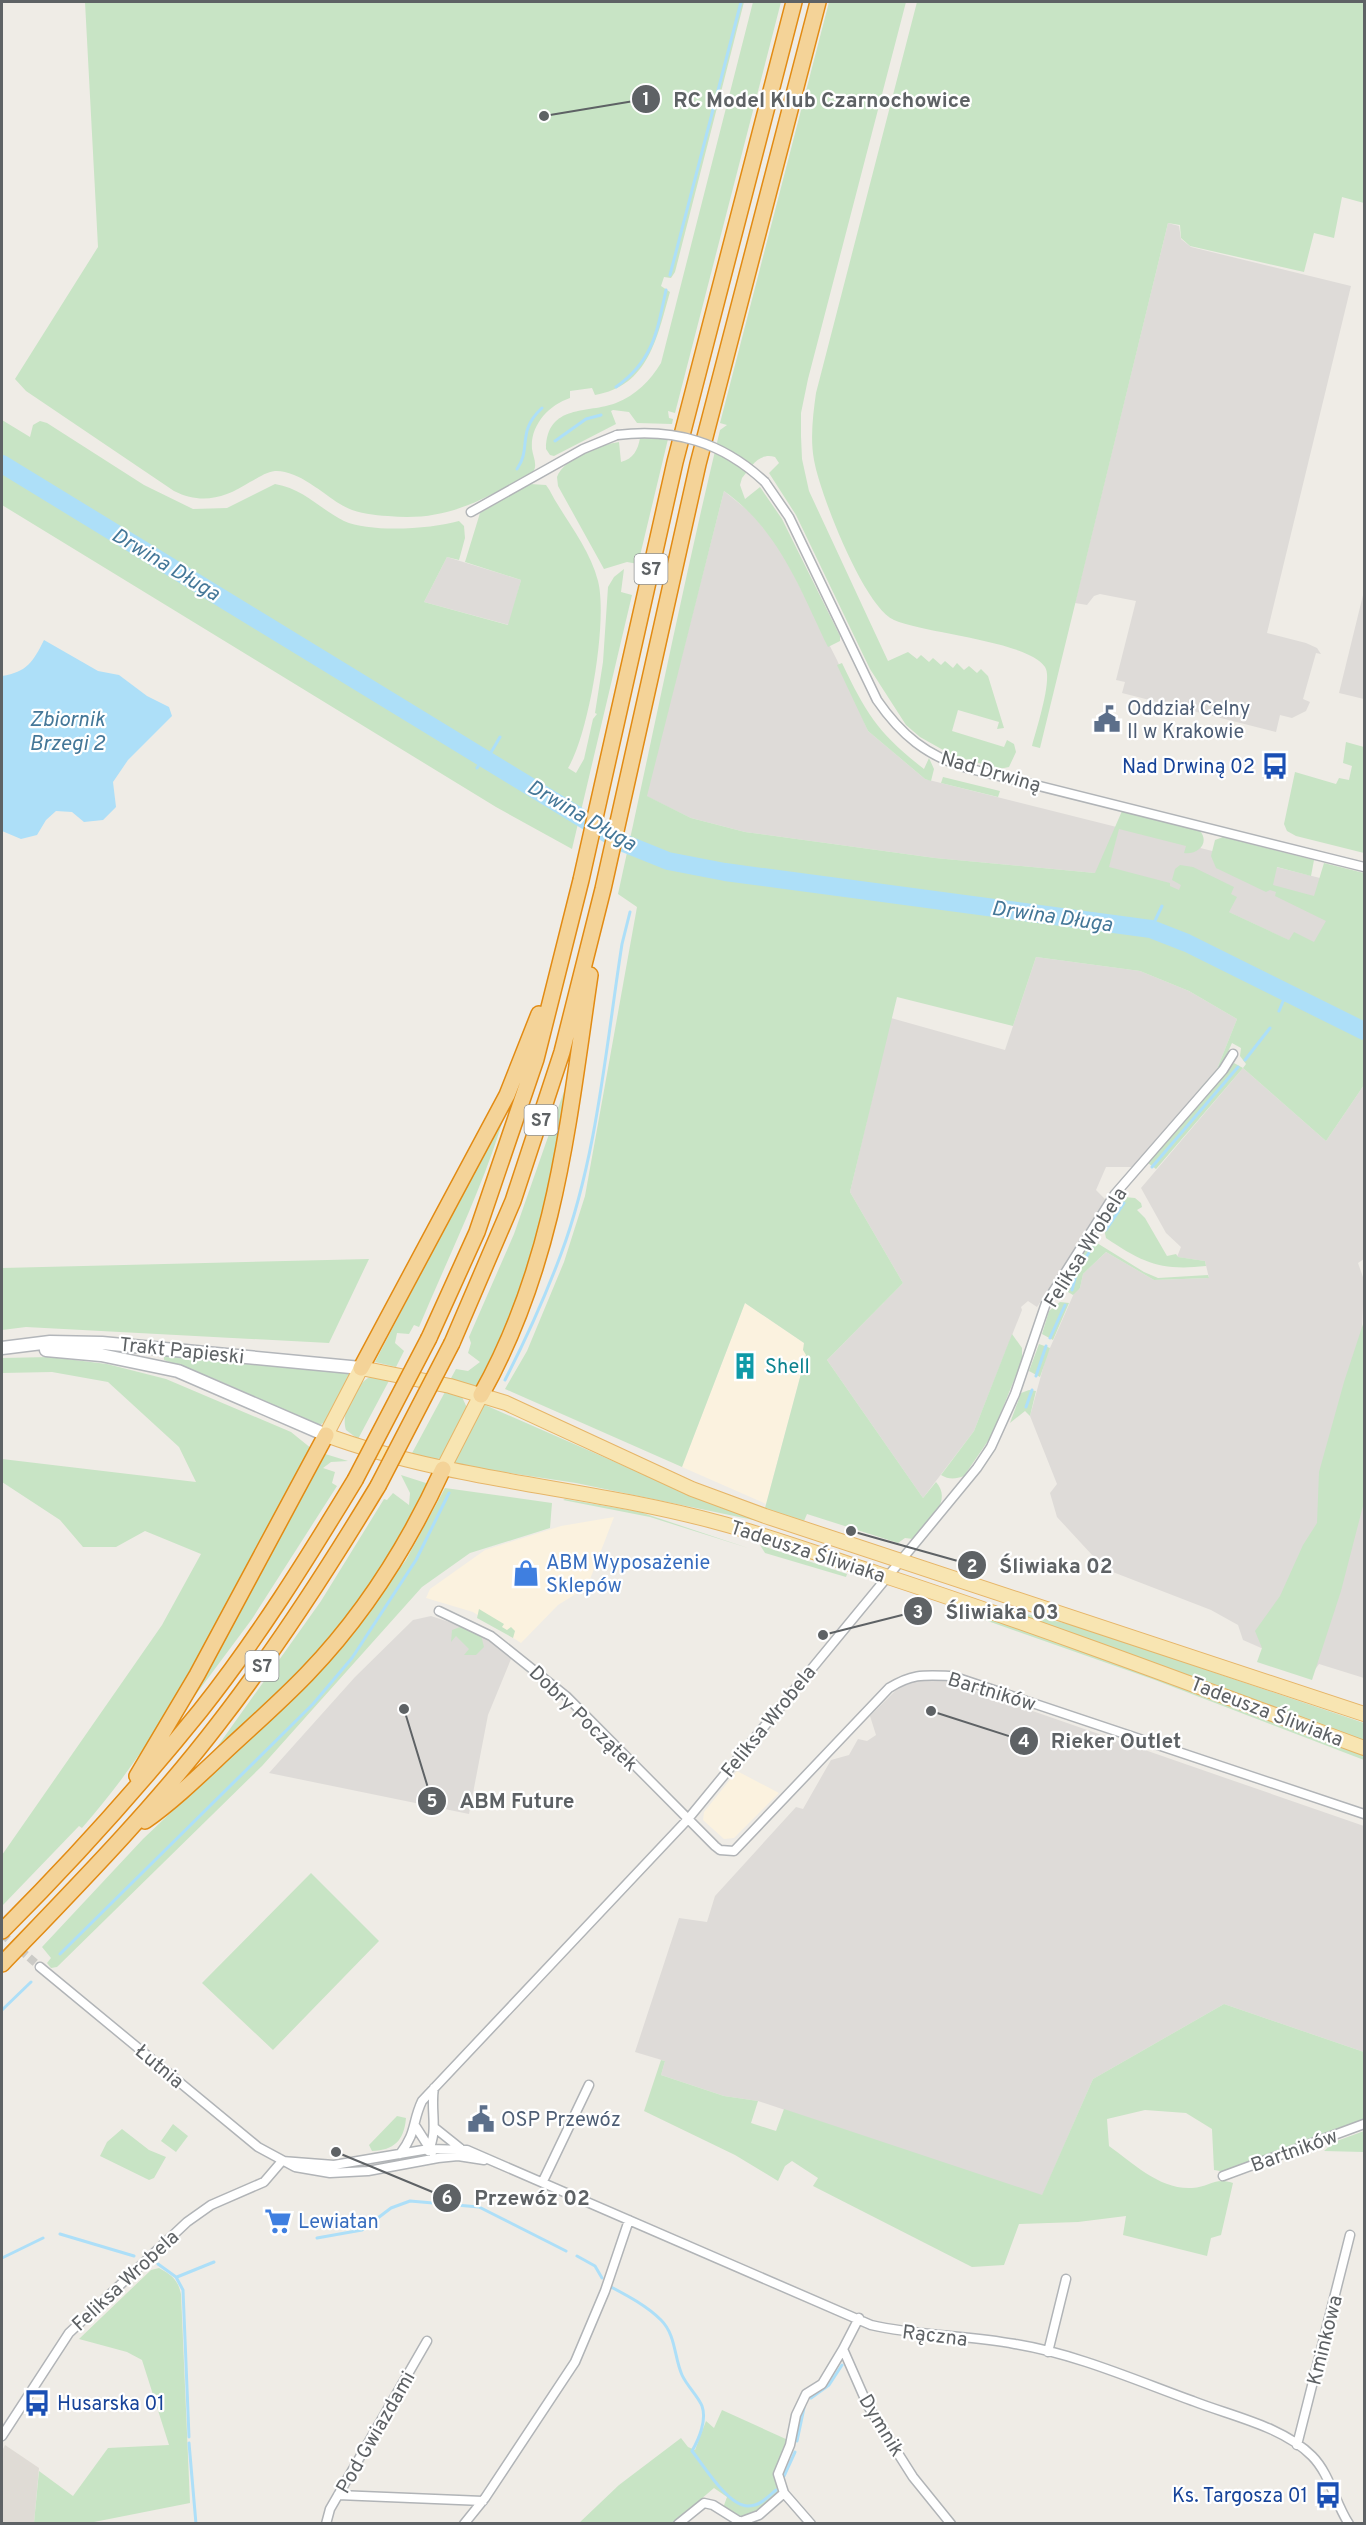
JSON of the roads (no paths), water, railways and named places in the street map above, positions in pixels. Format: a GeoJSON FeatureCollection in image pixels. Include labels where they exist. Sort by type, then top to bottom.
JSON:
{"type":"FeatureCollection","features":[{"type":"Feature","properties":{"kind":"highway","name":"S7"},"geometry":{"type":"LineString","coordinates":[[2,1931],[112,1817],[201,1710],[246,1649],[318,1541],[355,1480],[429,1338],[477,1232],[536,1059],[581,880],[675,462],[794,2]]}},
{"type":"Feature","properties":{"kind":"highway","name":"S7"},"geometry":{"type":"LineString","coordinates":[[2,1964],[128,1833],[217,1726],[297,1616],[378,1486],[452,1343],[500,1234],[531,1149],[562,1052],[603,889],[698,464],[818,2]]}},
{"type":"Feature","properties":{"kind":"highway"},"geometry":{"type":"LineString","coordinates":[[481,1395],[501,1356],[531,1283],[553,1211],[603,889]]}},
{"type":"Feature","properties":{"kind":"highway"},"geometry":{"type":"LineString","coordinates":[[361,1368],[507,1095],[567,938]]}},
{"type":"Feature","properties":{"kind":"highway"},"geometry":{"type":"LineString","coordinates":[[112,1817],[197,1675],[326,1435]]}},
{"type":"Feature","properties":{"kind":"highway"},"geometry":{"type":"LineString","coordinates":[[128,1833],[166,1806],[308,1673],[382,1580],[443,1469]]}},
{"type":"Feature","properties":{"kind":"main road","name":"Tadeusza Śliwiaka"},"geometry":{"type":"LineString","coordinates":[[361,1368],[481,1395],[555,1424],[692,1489],[901,1561],[1365,1714]]}},
{"type":"Feature","properties":{"kind":"main road"},"geometry":{"type":"LineString","coordinates":[[326,1435],[361,1368]]}},
{"type":"Feature","properties":{"kind":"main road"},"geometry":{"type":"LineString","coordinates":[[443,1469],[481,1395]]}},
{"type":"Feature","properties":{"kind":"main road","name":"Tadeusza Śliwiaka"},"geometry":{"type":"LineString","coordinates":[[326,1435],[384,1455],[443,1469],[609,1498],[689,1515],[776,1539],[1074,1640],[1365,1748]]}},
{"type":"Feature","properties":{"kind":"street","name":"Nad Drwiną"},"geometry":{"type":"LineString","coordinates":[[471,512],[583,449],[617,435],[657,432],[694,438],[726,452],[765,482],[789,518],[877,700],[894,724],[917,745],[942,760],[968,768],[1365,867]]}},
{"type":"Feature","properties":{"kind":"street","name":"Feliksa Wrobela"},"geometry":{"type":"LineString","coordinates":[[400,2154],[416,2127],[416,2112],[422,2101],[688,1819],[970,1477],[991,1447],[1016,1394],[1046,1303],[1115,1194],[1223,1070],[1233,1054]]}},
{"type":"Feature","properties":{"kind":"street","name":"Trakt Papieski"},"geometry":{"type":"LineString","coordinates":[[2,1348],[50,1342],[102,1342],[361,1368]]}},
{"type":"Feature","properties":{"kind":"street","name":"Trakt Papieski"},"geometry":{"type":"LineString","coordinates":[[2,1348],[101,1355],[178,1371],[326,1435]]}},
{"type":"Feature","properties":{"kind":"street","name":"Dobry Początek"},"geometry":{"type":"LineString","coordinates":[[439,1611],[491,1636],[520,1657],[586,1714],[624,1756],[688,1819]]}},
{"type":"Feature","properties":{"kind":"street","name":"Bartników"},"geometry":{"type":"LineString","coordinates":[[688,1819],[720,1850],[734,1851],[890,1688],[907,1677],[923,1675],[952,1676],[1365,1814]]}},
{"type":"Feature","properties":{"kind":"street","name":"Łutnia"},"geometry":{"type":"LineString","coordinates":[[40,1967],[258,2147],[282,2161]]}},
{"type":"Feature","properties":{"kind":"street"},"geometry":{"type":"LineString","coordinates":[[543,2181],[589,2085]]}},
{"type":"Feature","properties":{"kind":"street"},"geometry":{"type":"LineString","coordinates":[[421,2160],[429,2149],[435,2128],[432,2112],[434,2088]]}},
{"type":"Feature","properties":{"kind":"street","name":"Bartników"},"geometry":{"type":"LineString","coordinates":[[1223,2176],[1365,2124]]}},
{"type":"Feature","properties":{"kind":"street"},"geometry":{"type":"LineString","coordinates":[[416,2127],[429,2149],[438,2158]]}},
{"type":"Feature","properties":{"kind":"street"},"geometry":{"type":"LineString","coordinates":[[435,2128],[463,2150]]}},
{"type":"Feature","properties":{"kind":"street"},"geometry":{"type":"LineString","coordinates":[[282,2161],[345,2164],[429,2149]]}},
{"type":"Feature","properties":{"kind":"street","name":"Rączna"},"geometry":{"type":"LineString","coordinates":[[429,2149],[463,2150],[495,2161],[817,2304],[859,2318],[871,2325],[908,2334],[1015,2344],[1048,2352],[1100,2367],[1271,2430],[1297,2445],[1318,2464],[1349,2523]]}},
{"type":"Feature","properties":{"kind":"street","name":"Rączna"},"geometry":{"type":"LineString","coordinates":[[438,2158],[458,2156],[495,2161]]}},
{"type":"Feature","properties":{"kind":"street"},"geometry":{"type":"LineString","coordinates":[[282,2161],[308,2170],[346,2174],[438,2158]]}},
{"type":"Feature","properties":{"kind":"street","name":"Feliksa Wrobela"},"geometry":{"type":"LineString","coordinates":[[2,2436],[69,2333],[187,2222],[211,2205],[264,2182],[282,2161]]}},
{"type":"Feature","properties":{"kind":"street"},"geometry":{"type":"LineString","coordinates":[[464,2523],[483,2501],[575,2362],[605,2291],[629,2220]]}},
{"type":"Feature","properties":{"kind":"street","name":"Kminkowa"},"geometry":{"type":"LineString","coordinates":[[1297,2445],[1350,2235]]}},
{"type":"Feature","properties":{"kind":"street"},"geometry":{"type":"LineString","coordinates":[[1048,2352],[1066,2279]]}},
{"type":"Feature","properties":{"kind":"street"},"geometry":{"type":"LineString","coordinates":[[811,2523],[784,2493],[778,2474],[790,2445],[795,2415],[806,2394],[822,2384],[859,2318]]}},
{"type":"Feature","properties":{"kind":"street","name":"Pod Gwiazdami"},"geometry":{"type":"LineString","coordinates":[[326,2523],[338,2495],[427,2341]]}},
{"type":"Feature","properties":{"kind":"street","name":"Dymnik"},"geometry":{"type":"LineString","coordinates":[[843,2349],[868,2406],[913,2477],[951,2523]]}},
{"type":"Feature","properties":{"kind":"street"},"geometry":{"type":"LineString","coordinates":[[678,2523],[704,2503],[713,2505],[740,2522],[759,2515],[784,2493]]}},
{"type":"Feature","properties":{"kind":"street"},"geometry":{"type":"LineString","coordinates":[[338,2495],[483,2501]]}},
{"type":"Feature","properties":{"kind":"water","name":"Zbiornik Brzegi 2"},"geometry":{"type":"Polygon","coordinates":[[[44,640],[98,671],[119,675],[147,696],[169,707],[172,716],[128,760],[113,782],[116,807],[103,820],[84,822],[72,812],[56,811],[46,820],[37,835],[21,839],[2,831],[2,676],[18,672],[28,665],[44,640]]]}},
{"type":"Feature","properties":{"kind":"waterway"},"geometry":{"type":"LineString","coordinates":[[670,275],[741,2]]}},
{"type":"Feature","properties":{"kind":"waterway"},"geometry":{"type":"LineString","coordinates":[[616,387],[638,367],[646,356],[660,319],[666,290]]}},
{"type":"Feature","properties":{"kind":"waterway"},"geometry":{"type":"LineString","coordinates":[[517,469],[524,454],[529,425],[542,408]]}},
{"type":"Feature","properties":{"kind":"waterway"},"geometry":{"type":"LineString","coordinates":[[555,441],[586,419],[601,415]]}},
{"type":"Feature","properties":{"kind":"waterway","name":"Drwina Długa"},"geometry":{"type":"LineString","coordinates":[[2,464],[621,842],[668,861],[725,872],[1151,929],[1187,943],[1364,1031]]}},
{"type":"Feature","properties":{"kind":"waterway"},"geometry":{"type":"LineString","coordinates":[[486,761],[500,737]]}},
{"type":"Feature","properties":{"kind":"waterway"},"geometry":{"type":"LineString","coordinates":[[477,768],[483,758]]}},
{"type":"Feature","properties":{"kind":"waterway"},"geometry":{"type":"LineString","coordinates":[[1151,929],[1162,906]]}},
{"type":"Feature","properties":{"kind":"waterway"},"geometry":{"type":"LineString","coordinates":[[505,1380],[535,1318],[555,1270],[573,1217],[592,1141],[622,944],[630,912]]}},
{"type":"Feature","properties":{"kind":"waterway"},"geometry":{"type":"LineString","coordinates":[[1279,1011],[1286,994]]}},
{"type":"Feature","properties":{"kind":"waterway"},"geometry":{"type":"LineString","coordinates":[[1245,1060],[1270,1028]]}},
{"type":"Feature","properties":{"kind":"waterway"},"geometry":{"type":"LineString","coordinates":[[1152,1167],[1238,1067]]}},
{"type":"Feature","properties":{"kind":"waterway"},"geometry":{"type":"LineString","coordinates":[[1106,1230],[1124,1203]]}},
{"type":"Feature","properties":{"kind":"waterway"},"geometry":{"type":"LineString","coordinates":[[1072,1290],[1077,1271],[1092,1248]]}},
{"type":"Feature","properties":{"kind":"waterway"},"geometry":{"type":"LineString","coordinates":[[1050,1338],[1065,1305]]}},
{"type":"Feature","properties":{"kind":"waterway"},"geometry":{"type":"LineString","coordinates":[[1036,1376],[1046,1346]]}},
{"type":"Feature","properties":{"kind":"waterway"},"geometry":{"type":"LineString","coordinates":[[1026,1407],[1032,1390]]}},
{"type":"Feature","properties":{"kind":"waterway"},"geometry":{"type":"LineString","coordinates":[[60,1954],[313,1704],[352,1658],[416,1560],[449,1493]]}},
{"type":"Feature","properties":{"kind":"waterway"},"geometry":{"type":"LineString","coordinates":[[2,2010],[31,1982]]}},
{"type":"Feature","properties":{"kind":"waterway"},"geometry":{"type":"LineString","coordinates":[[317,2238],[362,2230],[391,2208],[410,2201],[479,2207],[566,2251]]}},
{"type":"Feature","properties":{"kind":"waterway"},"geometry":{"type":"LineString","coordinates":[[60,2234],[134,2256]]}},
{"type":"Feature","properties":{"kind":"waterway"},"geometry":{"type":"LineString","coordinates":[[2,2258],[43,2238]]}},
{"type":"Feature","properties":{"kind":"waterway"},"geometry":{"type":"LineString","coordinates":[[577,2256],[595,2266],[602,2278]]}},
{"type":"Feature","properties":{"kind":"waterway"},"geometry":{"type":"LineString","coordinates":[[177,2277],[214,2262]]}},
{"type":"Feature","properties":{"kind":"waterway"},"geometry":{"type":"LineString","coordinates":[[158,2264],[176,2277],[183,2290],[189,2437]]}},
{"type":"Feature","properties":{"kind":"waterway"},"geometry":{"type":"LineString","coordinates":[[611,2287],[650,2310],[666,2326],[682,2375],[702,2406],[704,2417],[702,2429],[692,2451],[717,2484],[732,2500],[748,2506],[760,2503],[776,2490]]}},
{"type":"Feature","properties":{"kind":"waterway"},"geometry":{"type":"LineString","coordinates":[[811,2398],[829,2385],[842,2365]]}},
{"type":"Feature","properties":{"kind":"waterway"},"geometry":{"type":"LineString","coordinates":[[797,2441],[804,2408]]}},
{"type":"Feature","properties":{"kind":"waterway"},"geometry":{"type":"LineString","coordinates":[[189,2443],[196,2524]]}},
{"type":"Feature","properties":{"kind":"waterway"},"geometry":{"type":"LineString","coordinates":[[784,2476],[795,2452]]}},
{"type":"Feature","properties":{"kind":"tunnel"},"geometry":{"type":"LineString","coordinates":[[2,1934],[40,1967]]}},
{"type":"Feature","properties":{"kind":"place","name":"RC Model Klub Czarnochowice"},"geometry":{"type":"Point","coordinates":[544,116]}},
{"type":"Feature","properties":{"kind":"place","name":"Oddział Celny II w Krakowie"},"geometry":{"type":"Point","coordinates":[1107,719]}},
{"type":"Feature","properties":{"kind":"place","name":"Nad Drwiną 02"},"geometry":{"type":"Point","coordinates":[1275,766]}},
{"type":"Feature","properties":{"kind":"place","name":"Shell"},"geometry":{"type":"Point","coordinates":[745,1366]}},
{"type":"Feature","properties":{"kind":"place","name":"Śliwiaka 02"},"geometry":{"type":"Point","coordinates":[851,1531]}},
{"type":"Feature","properties":{"kind":"place","name":"ABM Wyposażenie Sklepów"},"geometry":{"type":"Point","coordinates":[526,1573]}},
{"type":"Feature","properties":{"kind":"place","name":"Śliwiaka 03"},"geometry":{"type":"Point","coordinates":[823,1635]}},
{"type":"Feature","properties":{"kind":"place","name":"ABM Future"},"geometry":{"type":"Point","coordinates":[404,1709]}},
{"type":"Feature","properties":{"kind":"place","name":"Rieker Outlet"},"geometry":{"type":"Point","coordinates":[931,1711]}},
{"type":"Feature","properties":{"kind":"place","name":"OSP Przewóz"},"geometry":{"type":"Point","coordinates":[481,2119]}},
{"type":"Feature","properties":{"kind":"place","name":"Przewóz 02"},"geometry":{"type":"Point","coordinates":[336,2152]}},
{"type":"Feature","properties":{"kind":"place","name":"Lewiatan"},"geometry":{"type":"Point","coordinates":[278,2221]}},
{"type":"Feature","properties":{"kind":"place","name":"Husarska 01"},"geometry":{"type":"Point","coordinates":[37,2403]}},
{"type":"Feature","properties":{"kind":"place","name":"Ks. Targosza 01"},"geometry":{"type":"Point","coordinates":[1328,2495]}}]}
